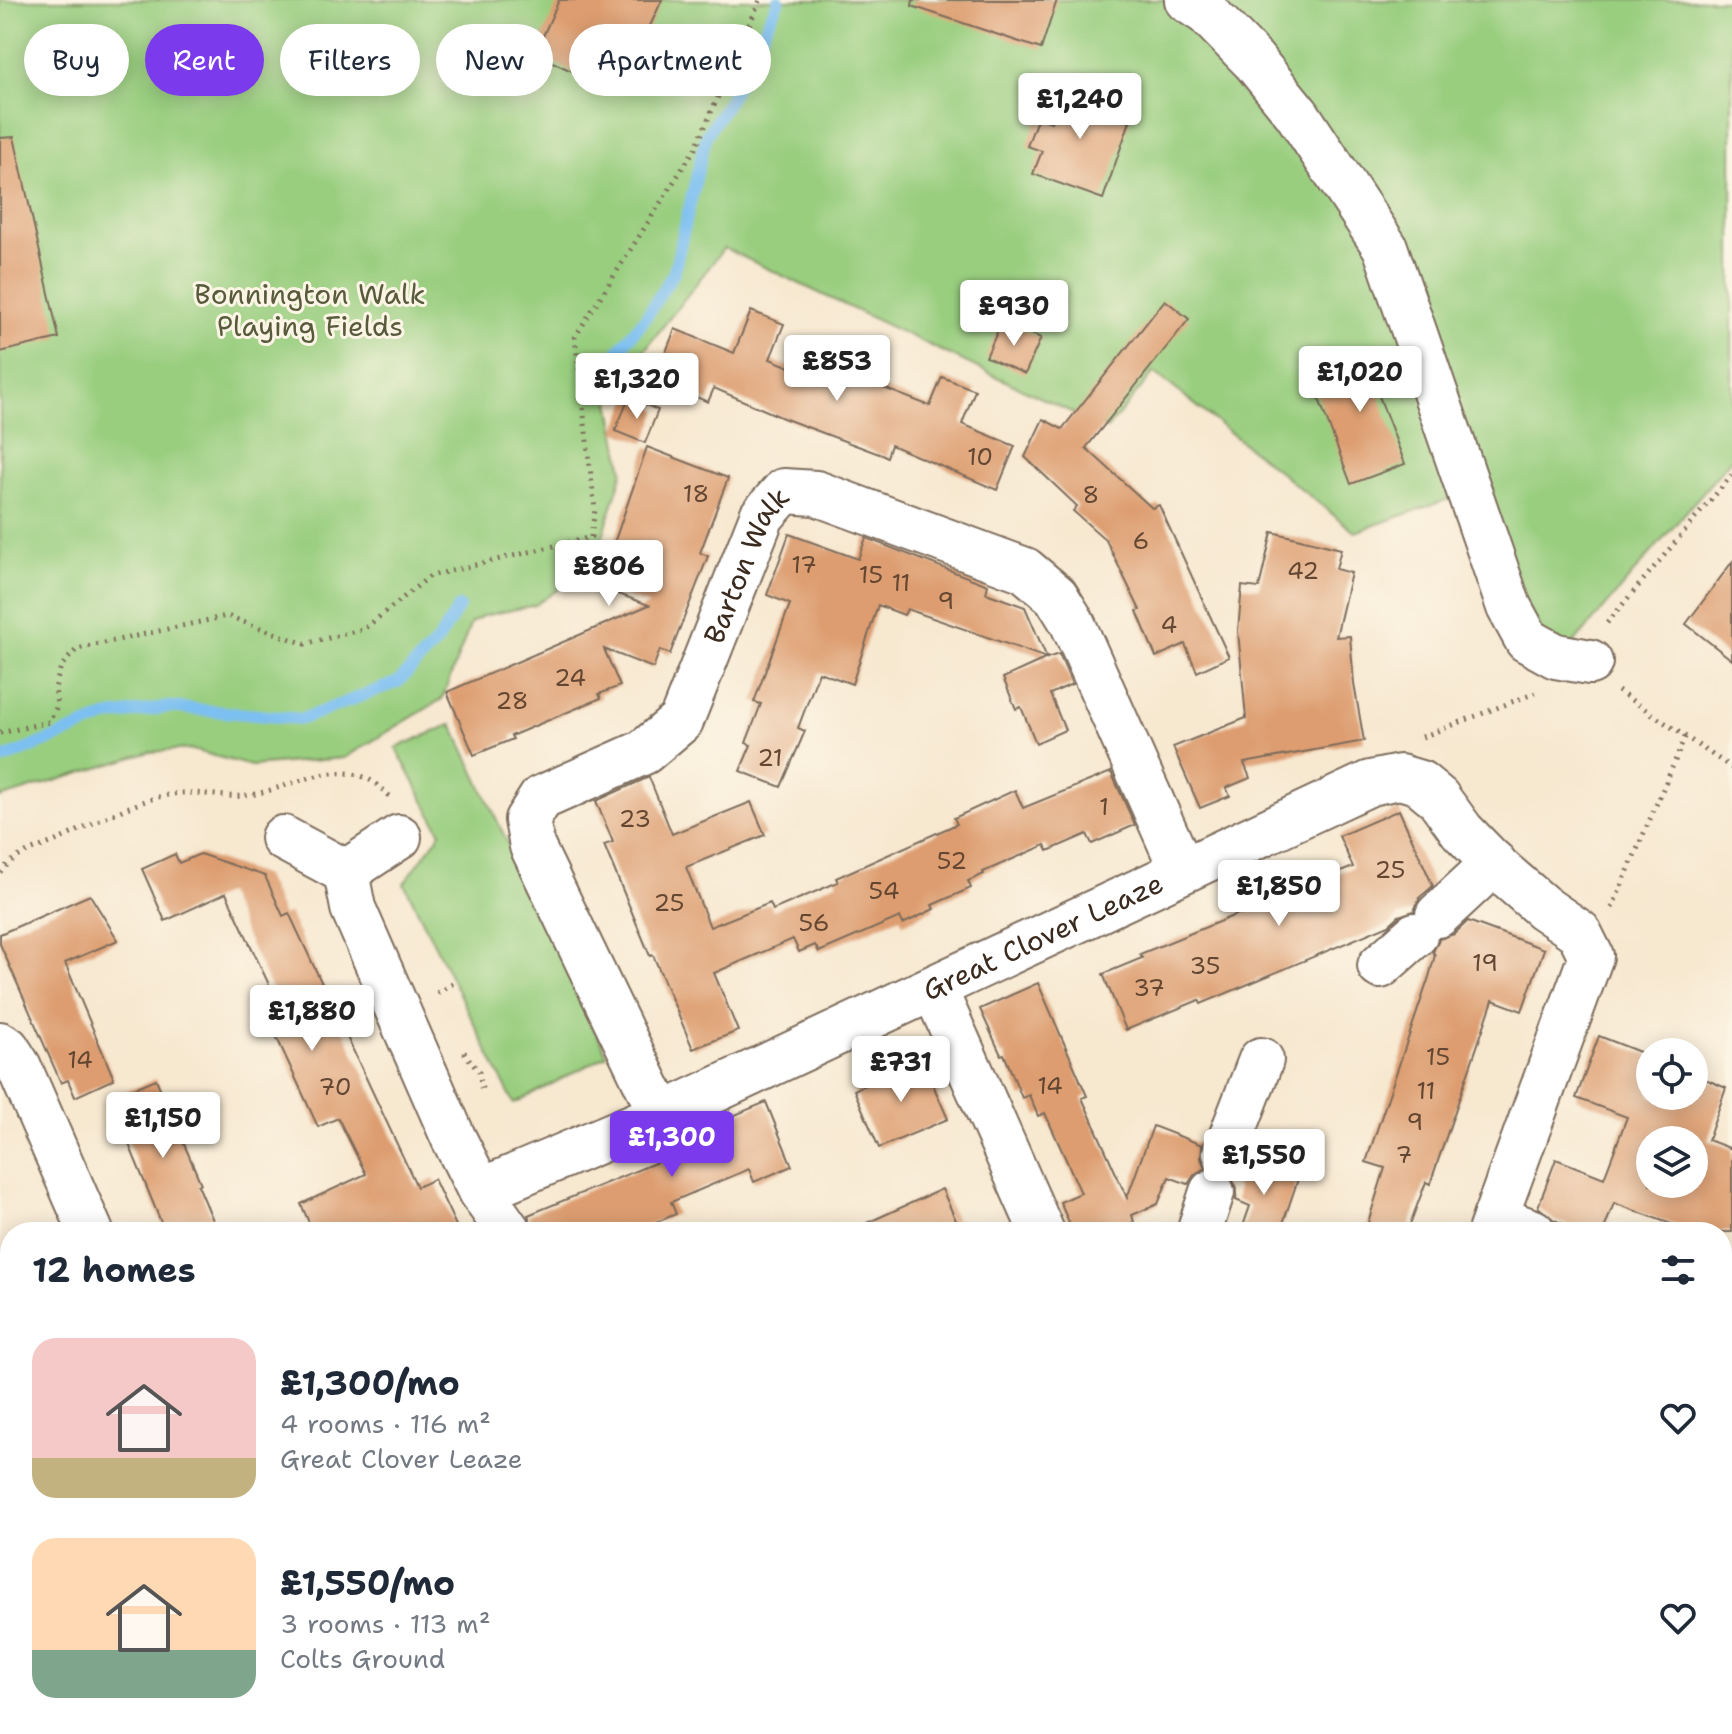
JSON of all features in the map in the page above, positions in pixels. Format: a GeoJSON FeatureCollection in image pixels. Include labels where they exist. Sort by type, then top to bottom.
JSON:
{"type":"FeatureCollection","features":[{"type":"Feature","properties":{"kind":"street"},"geometry":{"type":"LineString","coordinates":[[1187,0],[1207,13],[1254,61],[1289,103],[1385,247],[1509,607],[1527,640],[1556,656],[1590,662]]}},
{"type":"Feature","properties":{"kind":"street","name":"Barton Walk"},"geometry":{"type":"LineString","coordinates":[[661,1114],[532,846],[527,820],[541,798],[644,752],[681,721],[762,516],[784,491],[816,493],[986,554],[1025,570],[1056,596],[1072,622],[1182,870]]}},
{"type":"Feature","properties":{"kind":"street","name":"Great Clover Leaze"},"geometry":{"type":"LineString","coordinates":[[480,1191],[661,1114],[1370,783],[1400,777],[1420,783],[1438,798],[1462,831],[1494,863],[1544,908],[1579,932],[1591,956]]}},
{"type":"Feature","properties":{"kind":"street"},"geometry":{"type":"LineString","coordinates":[[346,872],[399,837]]}},
{"type":"Feature","properties":{"kind":"street"},"geometry":{"type":"LineString","coordinates":[[283,838],[346,872]]}},
{"type":"Feature","properties":{"kind":"street"},"geometry":{"type":"LineString","coordinates":[[1380,966],[1494,863]]}},
{"type":"Feature","properties":{"kind":"street"},"geometry":{"type":"LineString","coordinates":[[346,872],[353,908],[453,1137],[480,1191],[502,1222]]}},
{"type":"Feature","properties":{"kind":"street"},"geometry":{"type":"LineString","coordinates":[[1508,1222],[1591,956]]}},
{"type":"Feature","properties":{"kind":"street"},"geometry":{"type":"LineString","coordinates":[[934,988],[1038,1222]]}},
{"type":"Feature","properties":{"kind":"street"},"geometry":{"type":"LineString","coordinates":[[0,1044],[7,1048],[19,1067],[87,1222]]}},
{"type":"Feature","properties":{"kind":"street"},"geometry":{"type":"LineString","coordinates":[[1212,1192],[1261,1060]]}},
{"type":"Feature","properties":{"kind":"path"},"geometry":{"type":"LineString","coordinates":[[0,733],[49,722],[57,706],[55,688],[61,666],[77,649],[227,616],[305,644],[364,629],[430,576],[591,537],[595,510],[575,337],[696,147],[760,0]]}},
{"type":"Feature","properties":{"kind":"path"},"geometry":{"type":"LineString","coordinates":[[1412,741],[1550,687],[1590,662],[1595,637],[1732,475]]}},
{"type":"Feature","properties":{"kind":"path"},"geometry":{"type":"LineString","coordinates":[[1590,662],[1607,683],[1732,768]]}},
{"type":"Feature","properties":{"kind":"path"},"geometry":{"type":"LineString","coordinates":[[1591,956],[1686,735]]}},
{"type":"Feature","properties":{"kind":"path"},"geometry":{"type":"LineString","coordinates":[[435,994],[454,983]]}},
{"type":"Feature","properties":{"kind":"green space","name":"Bonnington Walk Playing Fields"},"geometry":{"type":"Polygon","coordinates":[[[0,0],[1732,0],[1732,458],[1559,661],[1460,495],[1355,532],[1154,372],[1107,429],[724,248],[609,396],[623,471],[594,565],[535,605],[483,616],[471,623],[442,699],[344,758],[251,766],[189,749],[150,752],[0,798],[0,0]]]}},
{"type":"Feature","properties":{"kind":"green space"},"geometry":{"type":"Polygon","coordinates":[[[452,724],[607,1055],[514,1104],[404,883],[441,833],[396,748],[452,724]]]}},
{"type":"Feature","properties":{"kind":"building"},"geometry":{"type":"Polygon","coordinates":[[[559,0],[662,0],[651,24],[569,24],[569,70],[553,62],[553,24],[548,24],[559,0]]]}},
{"type":"Feature","properties":{"kind":"building"},"geometry":{"type":"Polygon","coordinates":[[[913,0],[1057,0],[1041,49],[912,6],[913,0]]]}},
{"type":"Feature","properties":{"kind":"building"},"geometry":{"type":"Polygon","coordinates":[[[1065,82],[1116,100],[1110,114],[1130,121],[1103,199],[1033,174],[1042,151],[1027,146],[1038,117],[1051,122],[1065,82]]]}},
{"type":"Feature","properties":{"kind":"building"},"geometry":{"type":"Polygon","coordinates":[[[14,137],[59,338],[0,352],[0,138],[14,137]]]}},
{"type":"Feature","properties":{"kind":"building"},"geometry":{"type":"Polygon","coordinates":[[[1165,300],[1189,319],[1086,448],[1152,508],[1159,505],[1229,657],[1197,672],[1185,644],[1156,657],[1137,611],[1140,610],[1106,540],[1073,511],[1077,506],[1025,457],[1043,419],[1062,429],[1165,300]]]}},
{"type":"Feature","properties":{"kind":"building"},"geometry":{"type":"Polygon","coordinates":[[[751,311],[784,324],[770,359],[839,387],[845,373],[930,406],[942,377],[975,390],[962,424],[1015,446],[997,490],[891,445],[887,457],[714,388],[708,402],[655,380],[675,329],[734,353],[751,311]]]}},
{"type":"Feature","properties":{"kind":"building"},"geometry":{"type":"Polygon","coordinates":[[[1002,321],[1041,338],[1025,374],[986,357],[1002,321]]]}},
{"type":"Feature","properties":{"kind":"building"},"geometry":{"type":"Polygon","coordinates":[[[1380,348],[1396,390],[1379,396],[1405,464],[1351,484],[1310,375],[1380,348]]]}},
{"type":"Feature","properties":{"kind":"building"},"geometry":{"type":"Polygon","coordinates":[[[629,398],[658,410],[645,443],[615,431],[629,398]]]}},
{"type":"Feature","properties":{"kind":"building"},"geometry":{"type":"Polygon","coordinates":[[[647,447],[728,478],[700,553],[708,556],[670,654],[660,650],[653,668],[604,649],[620,686],[599,694],[601,698],[474,755],[447,692],[649,605],[599,587],[647,447]]]}},
{"type":"Feature","properties":{"kind":"building"},"geometry":{"type":"Polygon","coordinates":[[[1272,532],[1341,549],[1336,569],[1351,573],[1336,637],[1350,636],[1364,741],[1244,763],[1250,778],[1226,788],[1230,796],[1200,808],[1173,747],[1246,718],[1238,631],[1242,586],[1259,588],[1272,532]]]}},
{"type":"Feature","properties":{"kind":"building"},"geometry":{"type":"Polygon","coordinates":[[[789,534],[858,559],[866,538],[988,585],[986,593],[1025,607],[1047,658],[907,609],[904,615],[878,605],[852,684],[819,672],[798,728],[805,731],[781,787],[740,771],[751,745],[746,743],[761,704],[754,702],[790,604],[767,595],[789,534]]]}},
{"type":"Feature","properties":{"kind":"building"},"geometry":{"type":"Polygon","coordinates":[[[1732,562],[1732,660],[1686,624],[1732,562]]]}},
{"type":"Feature","properties":{"kind":"building"},"geometry":{"type":"Polygon","coordinates":[[[1059,654],[1072,684],[1050,694],[1065,730],[1036,743],[1021,707],[1016,709],[1003,678],[1059,654]]]}},
{"type":"Feature","properties":{"kind":"building"},"geometry":{"type":"Polygon","coordinates":[[[1111,772],[1135,825],[1092,844],[1087,834],[1048,851],[1045,845],[983,872],[968,881],[971,888],[932,905],[934,909],[903,924],[900,917],[819,952],[815,945],[799,952],[793,939],[714,973],[738,1031],[693,1049],[604,845],[613,842],[596,801],[649,777],[672,834],[751,802],[765,835],[686,867],[710,927],[770,903],[773,910],[838,882],[836,878],[957,824],[954,818],[1015,790],[1023,808],[1111,772]]]}},
{"type":"Feature","properties":{"kind":"building"},"geometry":{"type":"Polygon","coordinates":[[[1399,810],[1433,886],[1420,897],[1414,911],[1399,916],[1389,925],[1201,1004],[1199,1000],[1126,1030],[1103,974],[1142,958],[1140,954],[1353,867],[1339,836],[1399,810]]]}},
{"type":"Feature","properties":{"kind":"building"},"geometry":{"type":"Polygon","coordinates":[[[175,854],[179,863],[200,854],[265,876],[283,916],[289,913],[417,1187],[434,1179],[454,1222],[309,1222],[301,1204],[366,1174],[338,1118],[318,1127],[265,1012],[279,1006],[226,893],[165,921],[142,869],[175,854]]]}},
{"type":"Feature","properties":{"kind":"building"},"geometry":{"type":"Polygon","coordinates":[[[90,895],[118,940],[65,963],[114,1079],[75,1097],[68,1080],[61,1083],[0,944],[0,934],[90,895]]]}},
{"type":"Feature","properties":{"kind":"building"},"geometry":{"type":"Polygon","coordinates":[[[1468,921],[1544,949],[1522,1011],[1493,1000],[1430,1184],[1426,1182],[1411,1222],[1368,1222],[1385,1168],[1366,1162],[1429,977],[1435,955],[1433,952],[1439,939],[1454,934],[1468,921]]]}},
{"type":"Feature","properties":{"kind":"building"},"geometry":{"type":"Polygon","coordinates":[[[1038,983],[1087,1096],[1082,1098],[1127,1198],[1153,1126],[1202,1145],[1201,1158],[1205,1168],[1195,1174],[1188,1184],[1169,1177],[1158,1204],[1132,1215],[1134,1222],[1069,1222],[1060,1202],[1081,1193],[1045,1113],[1038,1116],[1029,1095],[1022,1098],[1004,1054],[1001,1055],[980,1009],[1038,983]]]}},
{"type":"Feature","properties":{"kind":"building"},"geometry":{"type":"Polygon","coordinates":[[[1599,1036],[1636,1051],[1636,1110],[1708,1110],[1708,1080],[1726,1088],[1708,1140],[1732,1149],[1732,1222],[1666,1222],[1614,1203],[1607,1222],[1559,1222],[1538,1207],[1556,1159],[1604,1178],[1627,1117],[1576,1098],[1599,1036]]]}},
{"type":"Feature","properties":{"kind":"building"},"geometry":{"type":"Polygon","coordinates":[[[922,1060],[948,1119],[879,1148],[854,1090],[922,1060]]]}},
{"type":"Feature","properties":{"kind":"building"},"geometry":{"type":"Polygon","coordinates":[[[156,1079],[201,1184],[198,1185],[214,1222],[161,1222],[110,1098],[156,1079]]]}},
{"type":"Feature","properties":{"kind":"building"},"geometry":{"type":"Polygon","coordinates":[[[766,1102],[792,1166],[754,1182],[749,1169],[671,1202],[676,1214],[657,1222],[530,1222],[528,1215],[711,1140],[706,1127],[766,1102]]]}},
{"type":"Feature","properties":{"kind":"building"},"geometry":{"type":"Polygon","coordinates":[[[1249,1161],[1298,1179],[1283,1222],[1244,1222],[1250,1206],[1236,1200],[1237,1188],[1231,1177],[1241,1172],[1249,1161]]]}},
{"type":"Feature","properties":{"kind":"building"},"geometry":{"type":"Polygon","coordinates":[[[942,1189],[957,1222],[869,1222],[942,1189]]]}},
{"type":"Feature","properties":{"kind":"waterway"},"geometry":{"type":"LineString","coordinates":[[599,375],[646,317],[674,272],[706,136],[729,100],[779,0]]}},
{"type":"Feature","properties":{"kind":"waterway"},"geometry":{"type":"LineString","coordinates":[[0,760],[106,717],[168,707],[302,719],[398,682],[437,642],[459,607]]}}]}
